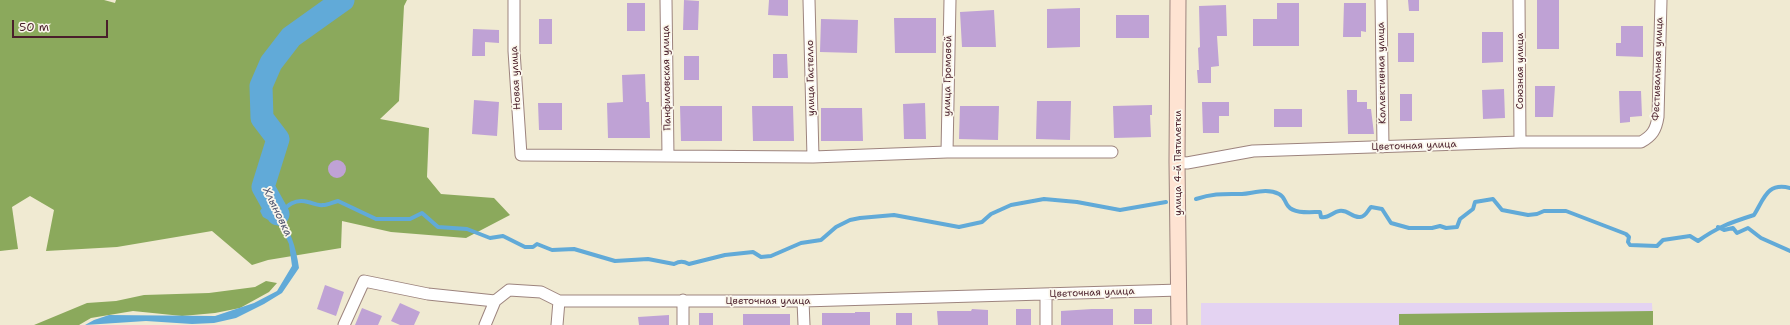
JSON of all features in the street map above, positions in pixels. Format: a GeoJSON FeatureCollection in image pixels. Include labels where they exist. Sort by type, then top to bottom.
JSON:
{"type":"FeatureCollection","features":[{"type":"Feature","properties":{"kind":"street","name":"Новая улица"},"geometry":{"type":"LineString","coordinates":[[514,0],[514,51],[521,155],[668,156]]}},
{"type":"Feature","properties":{"kind":"street","name":"Панфиловская улица"},"geometry":{"type":"LineString","coordinates":[[666,0],[668,156]]}},
{"type":"Feature","properties":{"kind":"street","name":"улица Гастелло"},"geometry":{"type":"LineString","coordinates":[[809,0],[813,157]]}},
{"type":"Feature","properties":{"kind":"street","name":"улица Громовой"},"geometry":{"type":"LineString","coordinates":[[947,152],[950,0]]}},
{"type":"Feature","properties":{"kind":"street","name":"улица 4-й Пятилетки"},"geometry":{"type":"LineString","coordinates":[[1178,0],[1177,162],[1180,290],[1179,325]]}},
{"type":"Feature","properties":{"kind":"street","name":"Коллективная улица"},"geometry":{"type":"LineString","coordinates":[[1381,0],[1383,147]]}},
{"type":"Feature","properties":{"kind":"street","name":"Союзная улица"},"geometry":{"type":"LineString","coordinates":[[1519,0],[1520,142]]}},
{"type":"Feature","properties":{"kind":"street","name":"Фестивальная улица"},"geometry":{"type":"LineString","coordinates":[[1650,137],[1655,130],[1658,117],[1661,0]]}},
{"type":"Feature","properties":{"kind":"street","name":"Цветочная улица"},"geometry":{"type":"LineString","coordinates":[[1177,162],[1187,162],[1253,151],[1520,142],[1626,143],[1641,142],[1650,137]]}},
{"type":"Feature","properties":{"kind":"street"},"geometry":{"type":"LineString","coordinates":[[668,156],[813,157],[947,152],[1112,152]]}},
{"type":"Feature","properties":{"kind":"street"},"geometry":{"type":"LineString","coordinates":[[344,325],[364,281],[428,294],[495,301],[485,325]]}},
{"type":"Feature","properties":{"kind":"street","name":"Цветочная улица"},"geometry":{"type":"LineString","coordinates":[[495,301],[509,290],[541,292],[558,301],[803,301],[1180,290]]}},
{"type":"Feature","properties":{"kind":"street"},"geometry":{"type":"LineString","coordinates":[[1046,294],[1046,325]]}},
{"type":"Feature","properties":{"kind":"street"},"geometry":{"type":"LineString","coordinates":[[683,300],[683,325]]}},
{"type":"Feature","properties":{"kind":"street"},"geometry":{"type":"LineString","coordinates":[[558,301],[558,325]]}},
{"type":"Feature","properties":{"kind":"street"},"geometry":{"type":"LineString","coordinates":[[803,301],[804,325]]}},
{"type":"Feature","properties":{"kind":"shaded area"},"geometry":{"type":"Polygon","coordinates":[[[1201,303],[1652,303],[1653,325],[1201,325],[1201,303]]]}},
{"type":"Feature","properties":{"kind":"green space"},"geometry":{"type":"Polygon","coordinates":[[[0,0],[104,0],[115,3],[116,0],[407,0],[404,6],[399,101],[380,119],[429,128],[427,177],[441,194],[494,198],[510,215],[466,238],[391,232],[342,221],[341,248],[268,260],[252,265],[212,231],[117,247],[46,251],[54,210],[30,196],[12,207],[18,249],[0,251],[0,0]]]}},
{"type":"Feature","properties":{"kind":"green space"},"geometry":{"type":"Polygon","coordinates":[[[266,281],[277,283],[269,292],[240,308],[215,313],[182,316],[133,311],[91,318],[79,325],[34,325],[87,303],[116,301],[144,295],[209,293],[255,287],[266,281]]]}},
{"type":"Feature","properties":{"kind":"green space"},"geometry":{"type":"Polygon","coordinates":[[[1653,311],[1653,325],[1399,325],[1399,314],[1653,311]]]}},
{"type":"Feature","properties":{"kind":"water"},"geometry":{"type":"Polygon","coordinates":[[[263,187],[270,198],[279,207],[278,211],[292,238],[298,260],[299,268],[282,293],[236,318],[214,323],[192,324],[146,321],[85,325],[109,315],[215,316],[254,303],[277,291],[292,266],[289,244],[281,227],[263,217],[260,211],[264,205],[268,206],[263,187]]]}},
{"type":"Feature","properties":{"kind":"building"},"geometry":{"type":"Polygon","coordinates":[[[684,0],[699,1],[698,30],[683,30],[684,0]]]}},
{"type":"Feature","properties":{"kind":"building"},"geometry":{"type":"Polygon","coordinates":[[[769,0],[788,0],[788,16],[768,15],[769,0]]]}},
{"type":"Feature","properties":{"kind":"building"},"geometry":{"type":"Polygon","coordinates":[[[1408,0],[1419,0],[1419,11],[1409,11],[1408,0]]]}},
{"type":"Feature","properties":{"kind":"building"},"geometry":{"type":"Polygon","coordinates":[[[1537,0],[1559,0],[1559,49],[1537,49],[1537,0]]]}},
{"type":"Feature","properties":{"kind":"building"},"geometry":{"type":"Polygon","coordinates":[[[627,3],[645,3],[645,31],[627,31],[627,3]]]}},
{"type":"Feature","properties":{"kind":"building"},"geometry":{"type":"Polygon","coordinates":[[[1277,3],[1299,3],[1299,46],[1253,46],[1253,19],[1277,19],[1277,3]]]}},
{"type":"Feature","properties":{"kind":"building"},"geometry":{"type":"Polygon","coordinates":[[[1344,3],[1366,3],[1366,32],[1361,31],[1361,37],[1343,37],[1344,3]]]}},
{"type":"Feature","properties":{"kind":"building"},"geometry":{"type":"Polygon","coordinates":[[[1226,5],[1227,36],[1217,36],[1219,66],[1211,67],[1211,83],[1198,83],[1198,48],[1200,47],[1199,6],[1226,5]]]}},
{"type":"Feature","properties":{"kind":"building"},"geometry":{"type":"Polygon","coordinates":[[[1080,8],[1080,47],[1047,48],[1047,9],[1080,8]]]}},
{"type":"Feature","properties":{"kind":"building"},"geometry":{"type":"Polygon","coordinates":[[[994,10],[996,47],[962,47],[960,12],[994,10]]]}},
{"type":"Feature","properties":{"kind":"building"},"geometry":{"type":"Polygon","coordinates":[[[1116,15],[1149,15],[1149,38],[1116,38],[1116,15]]]}},
{"type":"Feature","properties":{"kind":"building"},"geometry":{"type":"Polygon","coordinates":[[[894,18],[936,18],[936,53],[895,53],[894,18]]]}},
{"type":"Feature","properties":{"kind":"building"},"geometry":{"type":"Polygon","coordinates":[[[539,19],[552,19],[552,44],[539,44],[539,19]]]}},
{"type":"Feature","properties":{"kind":"building"},"geometry":{"type":"Polygon","coordinates":[[[821,19],[858,20],[857,53],[820,52],[821,19]]]}},
{"type":"Feature","properties":{"kind":"building"},"geometry":{"type":"Polygon","coordinates":[[[1621,26],[1643,26],[1643,57],[1616,56],[1616,43],[1621,43],[1621,26]]]}},
{"type":"Feature","properties":{"kind":"building"},"geometry":{"type":"Polygon","coordinates":[[[473,29],[499,30],[499,43],[485,42],[485,56],[472,56],[473,29]]]}},
{"type":"Feature","properties":{"kind":"building"},"geometry":{"type":"Polygon","coordinates":[[[1482,32],[1503,32],[1503,62],[1482,63],[1482,32]]]}},
{"type":"Feature","properties":{"kind":"building"},"geometry":{"type":"Polygon","coordinates":[[[1398,33],[1414,33],[1414,62],[1398,62],[1398,33]]]}},
{"type":"Feature","properties":{"kind":"building"},"geometry":{"type":"Polygon","coordinates":[[[773,54],[787,54],[788,78],[773,78],[773,54]]]}},
{"type":"Feature","properties":{"kind":"building"},"geometry":{"type":"Polygon","coordinates":[[[684,56],[699,56],[699,80],[684,80],[684,56]]]}},
{"type":"Feature","properties":{"kind":"building"},"geometry":{"type":"Polygon","coordinates":[[[645,74],[646,102],[649,102],[650,138],[608,138],[607,103],[623,102],[622,75],[645,74]]]}},
{"type":"Feature","properties":{"kind":"building"},"geometry":{"type":"Polygon","coordinates":[[[1535,86],[1555,86],[1553,117],[1535,117],[1535,86]]]}},
{"type":"Feature","properties":{"kind":"building"},"geometry":{"type":"Polygon","coordinates":[[[1504,89],[1505,118],[1483,119],[1482,90],[1504,89]]]}},
{"type":"Feature","properties":{"kind":"building"},"geometry":{"type":"Polygon","coordinates":[[[1347,90],[1357,90],[1357,102],[1367,102],[1367,109],[1371,109],[1374,134],[1348,134],[1347,90]]]}},
{"type":"Feature","properties":{"kind":"building"},"geometry":{"type":"Polygon","coordinates":[[[1619,91],[1641,91],[1642,116],[1630,117],[1630,122],[1620,123],[1619,91]]]}},
{"type":"Feature","properties":{"kind":"building"},"geometry":{"type":"Polygon","coordinates":[[[1400,94],[1412,94],[1412,121],[1400,121],[1400,94]]]}},
{"type":"Feature","properties":{"kind":"building"},"geometry":{"type":"Polygon","coordinates":[[[474,100],[499,102],[497,136],[472,134],[474,100]]]}},
{"type":"Feature","properties":{"kind":"building"},"geometry":{"type":"Polygon","coordinates":[[[1037,101],[1071,101],[1070,140],[1036,139],[1037,101]]]}},
{"type":"Feature","properties":{"kind":"building"},"geometry":{"type":"Polygon","coordinates":[[[1202,102],[1229,102],[1229,116],[1219,116],[1219,133],[1203,133],[1202,102]]]}},
{"type":"Feature","properties":{"kind":"building"},"geometry":{"type":"Polygon","coordinates":[[[538,103],[562,103],[562,130],[539,130],[538,103]]]}},
{"type":"Feature","properties":{"kind":"building"},"geometry":{"type":"Polygon","coordinates":[[[925,103],[926,139],[904,139],[903,104],[925,103]]]}},
{"type":"Feature","properties":{"kind":"building"},"geometry":{"type":"Polygon","coordinates":[[[1152,105],[1152,115],[1150,115],[1151,137],[1114,138],[1113,106],[1152,105]]]}},
{"type":"Feature","properties":{"kind":"building"},"geometry":{"type":"Polygon","coordinates":[[[680,106],[722,106],[722,141],[681,141],[680,106]]]}},
{"type":"Feature","properties":{"kind":"building"},"geometry":{"type":"Polygon","coordinates":[[[752,106],[793,106],[794,141],[753,141],[752,106]]]}},
{"type":"Feature","properties":{"kind":"building"},"geometry":{"type":"Polygon","coordinates":[[[960,106],[999,106],[998,140],[959,139],[960,106]]]}},
{"type":"Feature","properties":{"kind":"building"},"geometry":{"type":"Polygon","coordinates":[[[821,108],[862,108],[863,141],[821,141],[821,108]]]}},
{"type":"Feature","properties":{"kind":"building"},"geometry":{"type":"Polygon","coordinates":[[[1274,109],[1302,109],[1302,127],[1274,127],[1274,109]]]}},
{"type":"Feature","properties":{"kind":"building"},"geometry":{"type":"Polygon","coordinates":[[[337,160],[343,163],[346,169],[343,175],[337,178],[331,175],[328,169],[331,163],[337,160]]]}},
{"type":"Feature","properties":{"kind":"building"},"geometry":{"type":"Polygon","coordinates":[[[325,285],[344,292],[336,316],[317,309],[325,285]]]}},
{"type":"Feature","properties":{"kind":"building"},"geometry":{"type":"Polygon","coordinates":[[[400,303],[420,312],[414,325],[400,325],[391,321],[400,303]]]}},
{"type":"Feature","properties":{"kind":"building"},"geometry":{"type":"Polygon","coordinates":[[[362,308],[382,316],[378,325],[355,325],[362,308]]]}},
{"type":"Feature","properties":{"kind":"building"},"geometry":{"type":"Polygon","coordinates":[[[972,309],[988,310],[988,325],[938,325],[937,311],[971,311],[972,309]]]}},
{"type":"Feature","properties":{"kind":"building"},"geometry":{"type":"Polygon","coordinates":[[[1016,309],[1031,309],[1031,325],[1016,325],[1016,309]]]}},
{"type":"Feature","properties":{"kind":"building"},"geometry":{"type":"Polygon","coordinates":[[[1113,309],[1113,325],[1061,325],[1061,311],[1113,309]]]}},
{"type":"Feature","properties":{"kind":"building"},"geometry":{"type":"Polygon","coordinates":[[[1134,309],[1152,309],[1152,324],[1134,324],[1134,309]]]}},
{"type":"Feature","properties":{"kind":"building"},"geometry":{"type":"Polygon","coordinates":[[[870,312],[870,325],[822,325],[822,313],[870,312]]]}},
{"type":"Feature","properties":{"kind":"building"},"geometry":{"type":"Polygon","coordinates":[[[699,313],[713,313],[713,325],[699,325],[699,313]]]}},
{"type":"Feature","properties":{"kind":"building"},"geometry":{"type":"Polygon","coordinates":[[[896,313],[912,313],[912,325],[896,325],[896,313]]]}},
{"type":"Feature","properties":{"kind":"building"},"geometry":{"type":"Polygon","coordinates":[[[743,314],[790,314],[790,325],[743,325],[743,314]]]}},
{"type":"Feature","properties":{"kind":"building"},"geometry":{"type":"Polygon","coordinates":[[[669,315],[669,325],[639,325],[638,317],[669,315]]]}},
{"type":"Feature","properties":{"kind":"waterway","name":"Хлыновка"},"geometry":{"type":"LineString","coordinates":[[278,214],[263,187],[278,139],[262,118],[261,86],[271,63],[291,37],[343,0]]}},
{"type":"Feature","properties":{"kind":"waterway"},"geometry":{"type":"LineString","coordinates":[[1196,199],[1214,195],[1270,191],[1281,195],[1288,206],[1294,210],[1320,212],[1321,217],[1342,211],[1357,217],[1362,217],[1371,207],[1382,209],[1391,223],[1409,228],[1432,228],[1440,226],[1446,228],[1457,227],[1460,219],[1473,209],[1475,202],[1493,199],[1502,210],[1528,215],[1537,214],[1544,211],[1566,211],[1626,234],[1629,237],[1628,242],[1630,245],[1657,246],[1663,240],[1690,236],[1698,241],[1724,226],[1754,215],[1767,193],[1776,187],[1790,188]]}},
{"type":"Feature","properties":{"kind":"waterway"},"geometry":{"type":"LineString","coordinates":[[278,215],[288,206],[299,201],[310,202],[317,205],[327,205],[338,201],[376,219],[410,219],[422,213],[438,227],[467,229],[490,238],[503,236],[525,247],[533,247],[537,244],[552,250],[574,249],[615,261],[648,259],[674,264],[678,262],[685,262],[689,264],[725,255],[753,252],[761,257],[771,256],[801,243],[821,240],[836,227],[850,220],[860,218],[894,215],[959,227],[982,222],[991,214],[1011,205],[1044,199],[1077,202],[1120,210],[1166,202]]}},
{"type":"Feature","properties":{"kind":"waterway"},"geometry":{"type":"LineString","coordinates":[[1718,227],[1724,230],[1733,228],[1737,233],[1748,228],[1761,238],[1790,251]]}}]}
